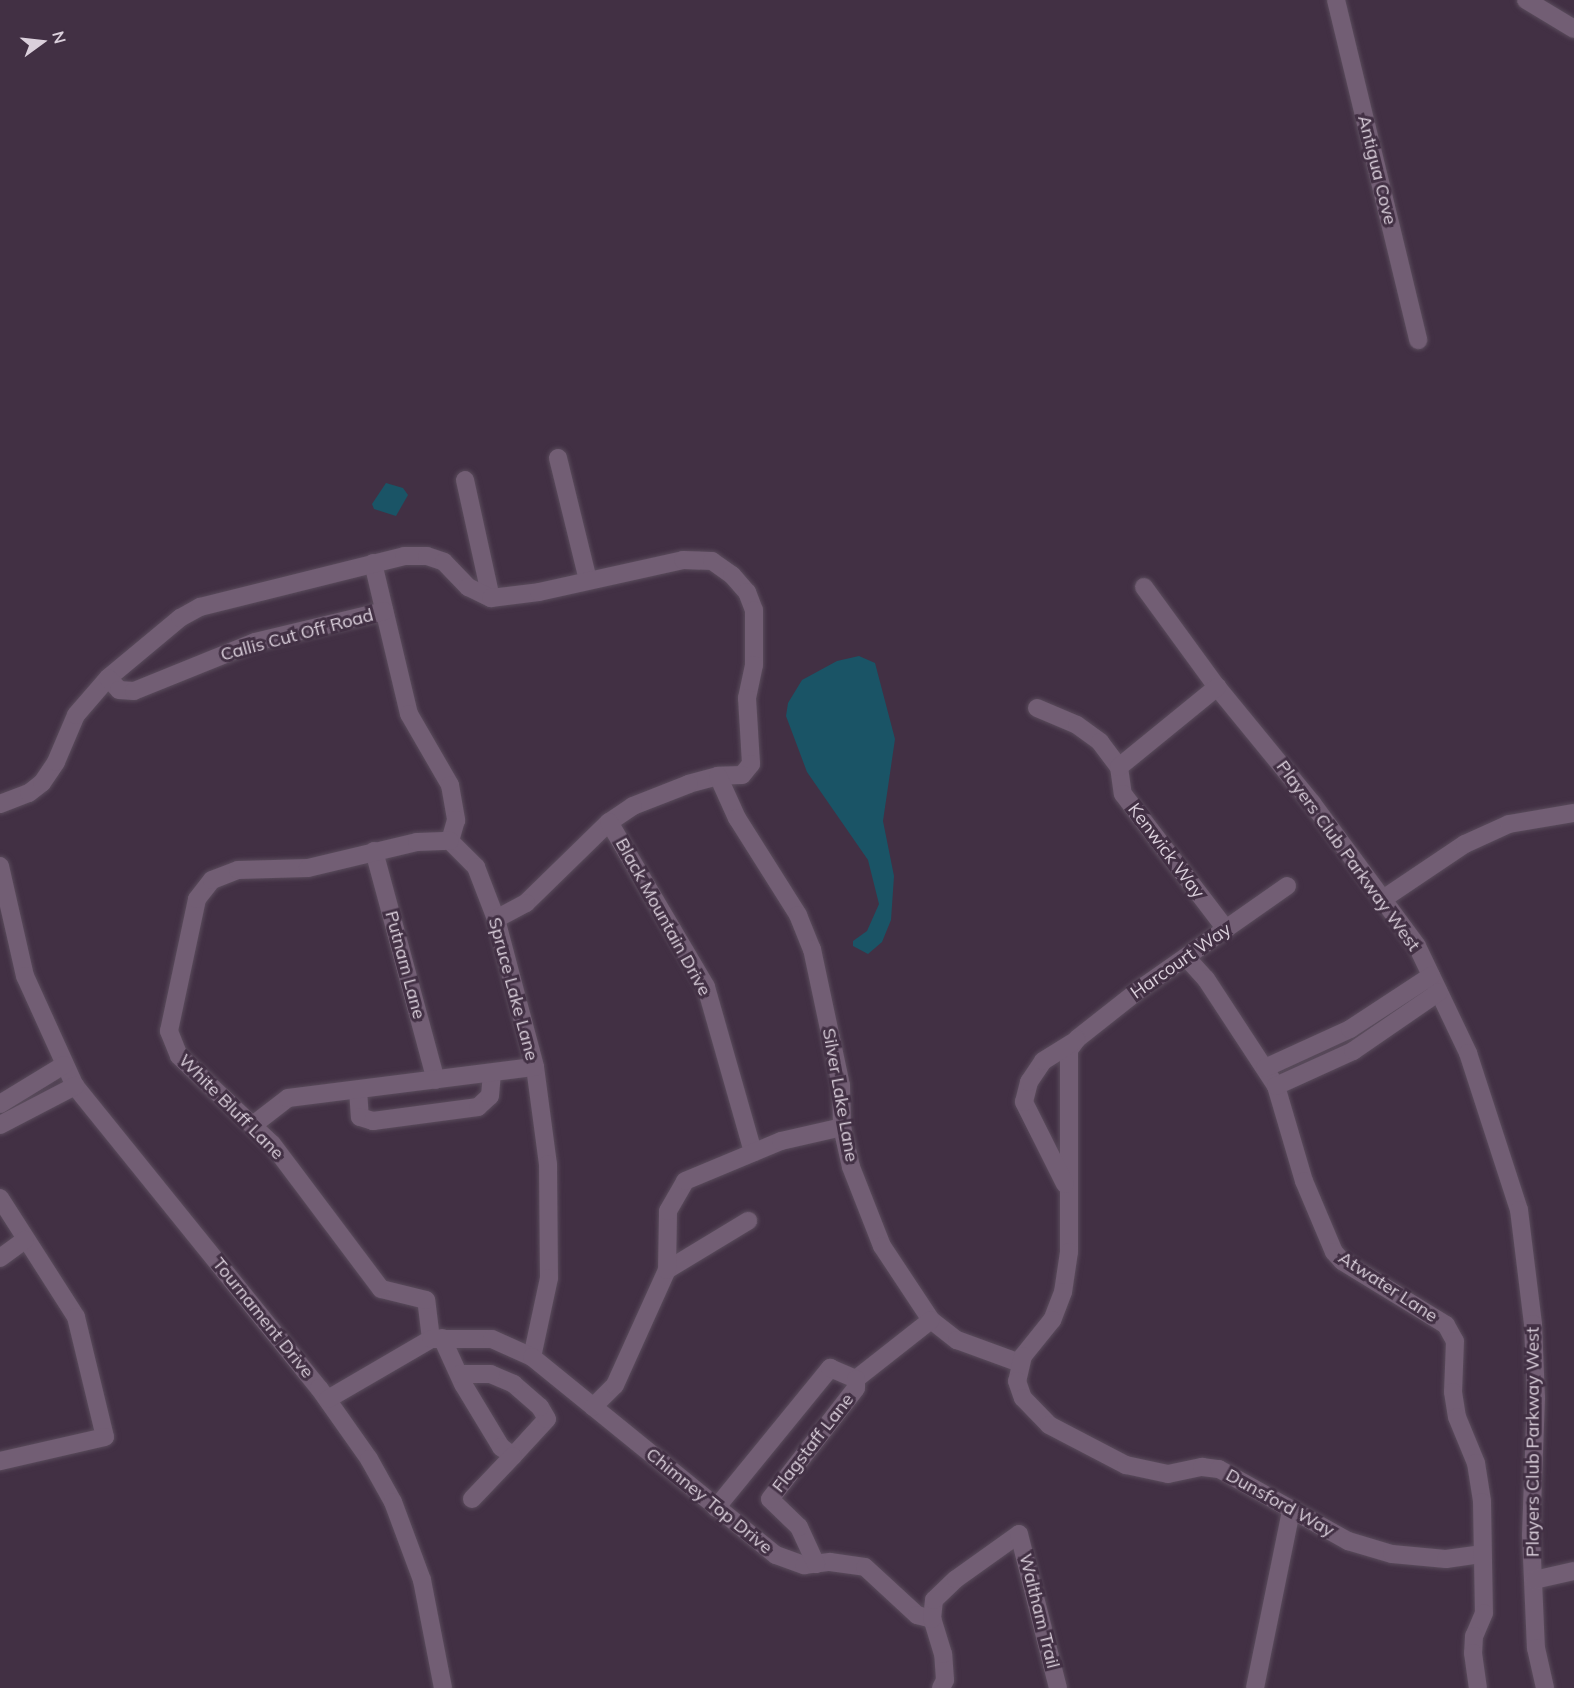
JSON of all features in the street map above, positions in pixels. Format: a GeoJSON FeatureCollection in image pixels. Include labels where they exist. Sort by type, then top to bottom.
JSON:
{"type":"FeatureCollection","features":[{"type":"Feature","properties":{"kind":"street","name":"Antigua Cove"},"geometry":{"type":"LineString","coordinates":[[1336,0],[1418,340]]}},
{"type":"Feature","properties":{"kind":"street"},"geometry":{"type":"LineString","coordinates":[[1526,0],[1574,29]]}},
{"type":"Feature","properties":{"kind":"street"},"geometry":{"type":"LineString","coordinates":[[558,458],[588,580]]}},
{"type":"Feature","properties":{"kind":"street"},"geometry":{"type":"LineString","coordinates":[[465,480],[491,598]]}},
{"type":"Feature","properties":{"kind":"street"},"geometry":{"type":"LineString","coordinates":[[0,804],[29,793],[42,783],[56,762],[76,715],[108,678],[180,618],[200,607],[404,556],[427,556],[444,562],[468,587],[491,598],[683,560],[712,561],[732,575],[747,592],[754,610],[754,665],[747,698],[751,764],[742,775],[718,776],[643,802],[609,822],[526,903],[496,919]]}},
{"type":"Feature","properties":{"kind":"street"},"geometry":{"type":"LineString","coordinates":[[373,563],[413,727],[450,785],[456,820],[450,841]]}},
{"type":"Feature","properties":{"kind":"street","name":"Players Club Parkway West"},"geometry":{"type":"LineString","coordinates":[[1144,587],[1217,687],[1312,803],[1417,946],[1468,1053],[1519,1210],[1533,1324],[1536,1398],[1531,1535],[1536,1648],[1545,1688]]}},
{"type":"Feature","properties":{"kind":"street","name":"Callis Cut Off Road"},"geometry":{"type":"LineString","coordinates":[[108,678],[119,690],[134,691],[255,642],[384,611]]}},
{"type":"Feature","properties":{"kind":"street"},"geometry":{"type":"LineString","coordinates":[[1119,767],[1217,687]]}},
{"type":"Feature","properties":{"kind":"street","name":"Kenwick Way"},"geometry":{"type":"LineString","coordinates":[[1037,708],[1077,725],[1100,742],[1119,767],[1123,794],[1226,929]]}},
{"type":"Feature","properties":{"kind":"street","name":"Silver Lake Lane"},"geometry":{"type":"LineString","coordinates":[[718,776],[737,818],[798,915],[812,949],[840,1085],[842,1127],[851,1167],[882,1246],[931,1320],[957,1340],[1020,1362]]}},
{"type":"Feature","properties":{"kind":"street"},"geometry":{"type":"LineString","coordinates":[[1383,899],[1465,844],[1509,824],[1574,813]]}},
{"type":"Feature","properties":{"kind":"street","name":"Black Mountain Drive"},"geometry":{"type":"LineString","coordinates":[[609,822],[706,987],[753,1152]]}},
{"type":"Feature","properties":{"kind":"street","name":"White Bluff Lane"},"geometry":{"type":"LineString","coordinates":[[437,1339],[426,1300],[381,1288],[316,1200],[253,1125],[178,1056],[171,1040],[170,1019],[197,899],[212,880],[227,873],[260,868],[308,868],[374,851],[437,839],[450,841]]}},
{"type":"Feature","properties":{"kind":"street","name":"Spruce Lake Lane"},"geometry":{"type":"LineString","coordinates":[[450,841],[476,867],[496,919],[535,1067],[548,1164],[549,1278],[532,1358]]}},
{"type":"Feature","properties":{"kind":"street","name":"Putnam Lane"},"geometry":{"type":"LineString","coordinates":[[374,851],[436,1080]]}},
{"type":"Feature","properties":{"kind":"street","name":"Tournament Drive"},"geometry":{"type":"LineString","coordinates":[[0,866],[25,976],[75,1086],[328,1400],[369,1459],[409,1540],[431,1616],[443,1688]]}},
{"type":"Feature","properties":{"kind":"street","name":"Harcourt Way"},"geometry":{"type":"LineString","coordinates":[[1067,1188],[1024,1102],[1029,1082],[1043,1061],[1077,1039],[1186,957],[1287,886]]}},
{"type":"Feature","properties":{"kind":"street"},"geometry":{"type":"LineString","coordinates":[[1186,957],[1206,979],[1265,1068],[1325,1042],[1435,984]]}},
{"type":"Feature","properties":{"kind":"street"},"geometry":{"type":"LineString","coordinates":[[1276,1086],[1335,1060],[1371,1040],[1435,984]]}},
{"type":"Feature","properties":{"kind":"street"},"geometry":{"type":"LineString","coordinates":[[1359,1023],[1371,1040]]}},
{"type":"Feature","properties":{"kind":"street","name":"Harcourt Way"},"geometry":{"type":"LineString","coordinates":[[1020,1362],[1053,1320],[1063,1292],[1069,1252],[1067,1188],[1069,1050],[1077,1039]]}},
{"type":"Feature","properties":{"kind":"street"},"geometry":{"type":"LineString","coordinates":[[1325,1042],[1335,1060]]}},
{"type":"Feature","properties":{"kind":"street"},"geometry":{"type":"LineString","coordinates":[[0,1104],[64,1065]]}},
{"type":"Feature","properties":{"kind":"street"},"geometry":{"type":"LineString","coordinates":[[253,1125],[288,1098],[535,1067]]}},
{"type":"Feature","properties":{"kind":"street","name":"Atwater Lane"},"geometry":{"type":"LineString","coordinates":[[1265,1068],[1276,1086],[1304,1181],[1334,1252],[1342,1261],[1446,1325],[1455,1341],[1454,1392],[1457,1417],[1476,1462],[1482,1502],[1484,1613],[1474,1636],[1473,1653],[1478,1688]]}},
{"type":"Feature","properties":{"kind":"street"},"geometry":{"type":"LineString","coordinates":[[357,1090],[360,1117],[384,1119],[478,1107],[490,1096],[492,1073]]}},
{"type":"Feature","properties":{"kind":"street"},"geometry":{"type":"LineString","coordinates":[[0,1125],[75,1086]]}},
{"type":"Feature","properties":{"kind":"street"},"geometry":{"type":"LineString","coordinates":[[593,1407],[615,1385],[667,1270],[668,1211],[684,1181],[782,1141],[842,1127]]}},
{"type":"Feature","properties":{"kind":"street"},"geometry":{"type":"LineString","coordinates":[[0,1198],[76,1317],[105,1437],[0,1461]]}},
{"type":"Feature","properties":{"kind":"street"},"geometry":{"type":"LineString","coordinates":[[667,1270],[748,1221]]}},
{"type":"Feature","properties":{"kind":"street"},"geometry":{"type":"LineString","coordinates":[[0,1258],[25,1240]]}},
{"type":"Feature","properties":{"kind":"street"},"geometry":{"type":"LineString","coordinates":[[716,1508],[830,1368],[856,1379],[931,1320]]}},
{"type":"Feature","properties":{"kind":"street"},"geometry":{"type":"LineString","coordinates":[[328,1400],[437,1339],[501,1447],[513,1456]]}},
{"type":"Feature","properties":{"kind":"street","name":"Chimney Top Drive"},"geometry":{"type":"LineString","coordinates":[[437,1339],[492,1340],[532,1358],[776,1556],[804,1565],[865,1567],[917,1615],[932,1619]]}},
{"type":"Feature","properties":{"kind":"street","name":"Dunsford Way"},"geometry":{"type":"LineString","coordinates":[[1020,1362],[1017,1382],[1023,1398],[1049,1425],[1146,1472],[1168,1474],[1202,1467],[1220,1469],[1348,1541],[1392,1554],[1446,1559],[1483,1554]]}},
{"type":"Feature","properties":{"kind":"street"},"geometry":{"type":"LineString","coordinates":[[459,1374],[491,1374],[514,1384],[540,1407],[547,1419],[472,1499]]}},
{"type":"Feature","properties":{"kind":"street","name":"Flagstaff Lane"},"geometry":{"type":"LineString","coordinates":[[816,1564],[799,1527],[770,1499],[856,1388],[856,1379]]}},
{"type":"Feature","properties":{"kind":"street"},"geometry":{"type":"LineString","coordinates":[[1255,1688],[1291,1510]]}},
{"type":"Feature","properties":{"kind":"street","name":"Waltham Trail"},"geometry":{"type":"LineString","coordinates":[[932,1619],[934,1600],[956,1580],[1019,1534],[1058,1688]]}},
{"type":"Feature","properties":{"kind":"street"},"geometry":{"type":"LineString","coordinates":[[1534,1581],[1574,1571]]}},
{"type":"Feature","properties":{"kind":"street"},"geometry":{"type":"LineString","coordinates":[[932,1619],[943,1654],[945,1680],[941,1688]]}},
{"type":"Feature","properties":{"kind":"water"},"geometry":{"type":"Polygon","coordinates":[[[386,483],[403,488],[408,495],[396,516],[374,509],[372,504],[386,483]]]}},
{"type":"Feature","properties":{"kind":"water"},"geometry":{"type":"Polygon","coordinates":[[[859,656],[875,663],[895,739],[883,821],[894,876],[891,920],[882,942],[868,954],[853,946],[853,941],[867,931],[879,904],[868,860],[807,772],[786,716],[788,703],[802,680],[837,661],[859,656]]]}}]}
